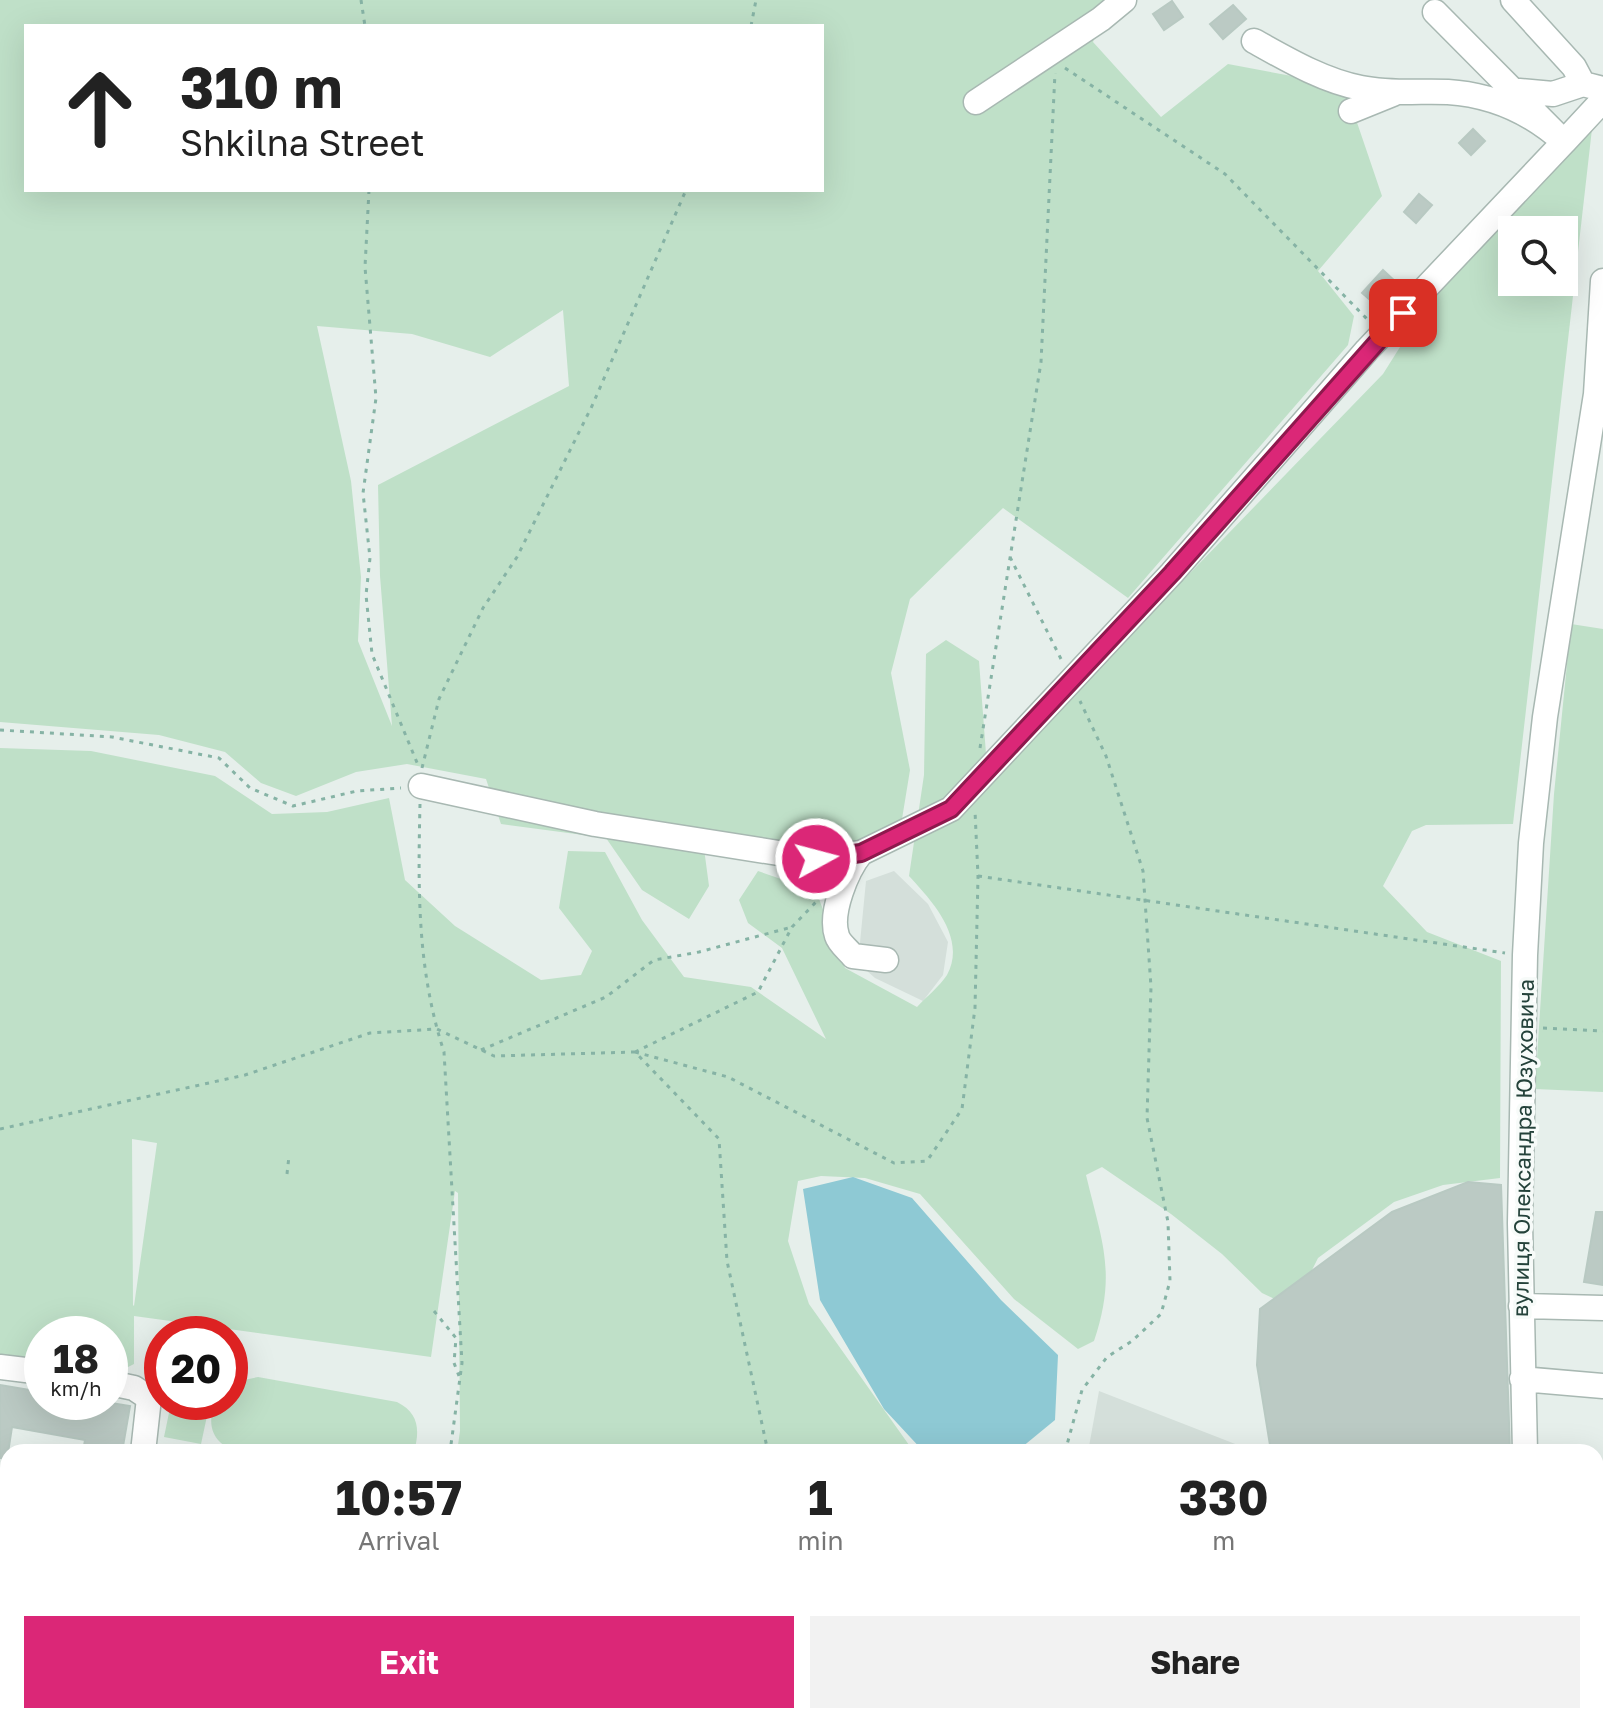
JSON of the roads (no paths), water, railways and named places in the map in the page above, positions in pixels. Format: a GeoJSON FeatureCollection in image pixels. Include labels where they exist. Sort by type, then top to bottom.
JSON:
{"type":"FeatureCollection","features":[{"type":"Feature","properties":{"kind":"street"},"geometry":{"type":"LineString","coordinates":[[976,102],[1101,19],[1124,0]]}},
{"type":"Feature","properties":{"kind":"street"},"geometry":{"type":"LineString","coordinates":[[1513,0],[1593,86]]}},
{"type":"Feature","properties":{"kind":"street"},"geometry":{"type":"LineString","coordinates":[[1435,12],[1564,142]]}},
{"type":"Feature","properties":{"kind":"street"},"geometry":{"type":"LineString","coordinates":[[1254,41],[1299,66],[1360,88],[1451,92],[1511,105],[1545,125],[1564,142]]}},
{"type":"Feature","properties":{"kind":"street"},"geometry":{"type":"LineString","coordinates":[[1351,111],[1412,87],[1553,94],[1593,86]]}},
{"type":"Feature","properties":{"kind":"street"},"geometry":{"type":"LineString","coordinates":[[421,786],[595,824],[816,859],[861,853],[951,809],[1172,573],[1375,342],[1603,100]]}},
{"type":"Feature","properties":{"kind":"street","name":"вулиця Олександра Юзуховича"},"geometry":{"type":"LineString","coordinates":[[1525,1444],[1521,1306],[1525,955],[1531,843],[1545,717],[1596,394],[1603,281]]}},
{"type":"Feature","properties":{"kind":"street"},"geometry":{"type":"LineString","coordinates":[[861,853],[848,868],[835,916],[837,937],[853,956],[886,960]]}},
{"type":"Feature","properties":{"kind":"street"},"geometry":{"type":"LineString","coordinates":[[1521,1306],[1603,1308]]}},
{"type":"Feature","properties":{"kind":"street"},"geometry":{"type":"LineString","coordinates":[[0,1367],[24,1370]]}},
{"type":"Feature","properties":{"kind":"street"},"geometry":{"type":"LineString","coordinates":[[1522,1379],[1603,1386]]}},
{"type":"Feature","properties":{"kind":"street"},"geometry":{"type":"LineString","coordinates":[[128,1387],[149,1398],[144,1444]]}},
{"type":"Feature","properties":{"kind":"water"},"geometry":{"type":"Polygon","coordinates":[[[853,1177],[912,1198],[1001,1300],[1058,1355],[1055,1420],[1026,1444],[917,1444],[884,1409],[820,1300],[803,1189],[853,1177]]]}}]}
